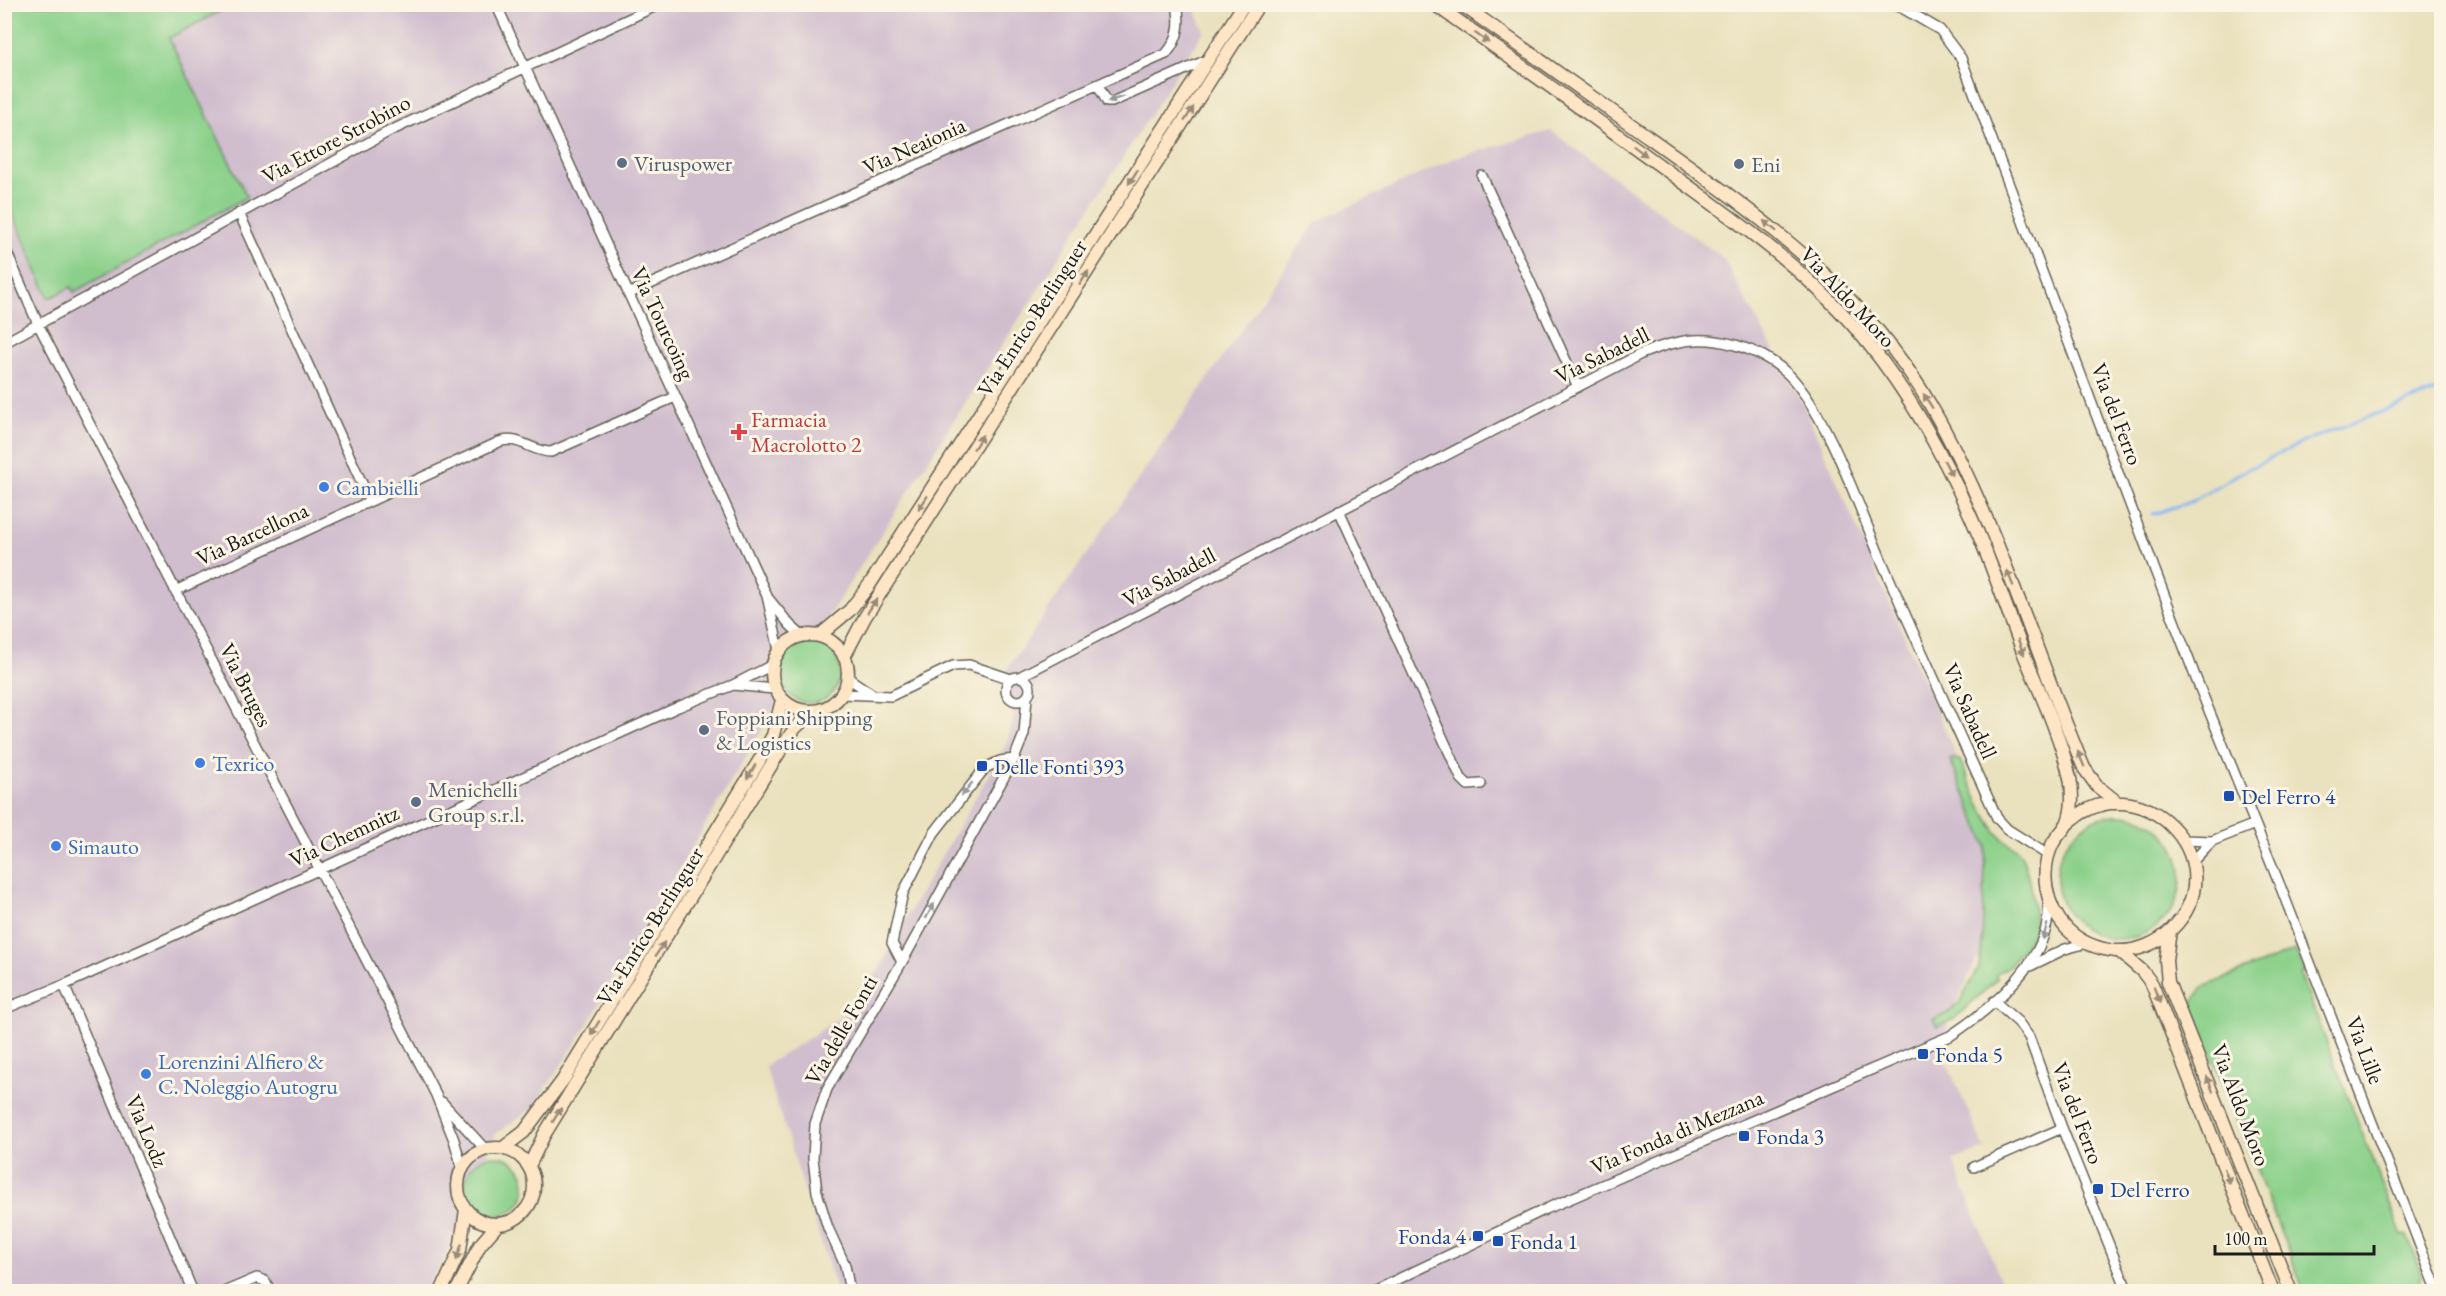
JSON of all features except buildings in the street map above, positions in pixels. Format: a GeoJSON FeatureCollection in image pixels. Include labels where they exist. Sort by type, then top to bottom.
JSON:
{"type":"FeatureCollection","features":[{"type":"Feature","properties":{"kind":"main road","name":"Via Enrico Berlinguer"},"geometry":{"type":"LineString","coordinates":[[819,636],[850,610],[870,584],[1244,4]]}},
{"type":"Feature","properties":{"kind":"main road","name":"Via Enrico Berlinguer"},"geometry":{"type":"LineString","coordinates":[[844,657],[865,617],[1259,4]]}},
{"type":"Feature","properties":{"kind":"main road","name":"Via Aldo Moro"},"geometry":{"type":"LineString","coordinates":[[1434,4],[1741,223],[1798,271],[1867,342],[1917,414],[1948,467],[1980,540],[2060,743],[2071,780],[2071,808],[2066,825]]}},
{"type":"Feature","properties":{"kind":"main road","name":"Via Aldo Moro"},"geometry":{"type":"LineString","coordinates":[[1461,4],[1751,210],[1831,280],[1877,331],[1931,405],[1961,462],[1993,534],[2085,768],[2097,786],[2118,803]]}},
{"type":"Feature","properties":{"kind":"main road"},"geometry":{"type":"LineString","coordinates":[[779,650],[787,642],[802,636],[819,636],[834,644],[844,657],[848,678],[842,694]]}},
{"type":"Feature","properties":{"kind":"main road","name":"Via Enrico Berlinguer"},"geometry":{"type":"LineString","coordinates":[[502,1148],[524,1132],[563,1080],[759,761],[773,735],[778,694],[771,677],[772,665],[779,650]]}},
{"type":"Feature","properties":{"kind":"main road"},"geometry":{"type":"LineString","coordinates":[[778,694],[796,709],[813,712]]}},
{"type":"Feature","properties":{"kind":"main road","name":"Via Enrico Berlinguer"},"geometry":{"type":"LineString","coordinates":[[529,1166],[544,1135],[783,746],[795,728],[813,712],[830,706],[842,694]]}},
{"type":"Feature","properties":{"kind":"main road","name":"Via Aldo Moro"},"geometry":{"type":"LineString","coordinates":[[2118,803],[2144,807],[2159,814],[2172,824],[2184,840],[2192,862],[2193,883],[2191,896],[2183,915],[2170,931],[2143,947],[2120,951],[2104,949],[2087,943],[2072,934],[2061,922],[2052,908],[2047,891],[2045,869],[2054,841],[2066,825],[2092,808],[2118,803]]}},
{"type":"Feature","properties":{"kind":"main road","name":"Via Aldo Moro"},"geometry":{"type":"LineString","coordinates":[[2170,931],[2166,960],[2169,982],[2291,1292]]}},
{"type":"Feature","properties":{"kind":"main road","name":"Via Aldo Moro"},"geometry":{"type":"LineString","coordinates":[[2120,951],[2142,971],[2152,984],[2273,1292]]}},
{"type":"Feature","properties":{"kind":"main road"},"geometry":{"type":"LineString","coordinates":[[502,1148],[519,1155],[529,1166],[534,1180],[534,1189],[528,1206],[515,1219],[498,1224],[483,1222],[466,1209],[458,1191],[462,1167],[473,1155],[485,1149],[502,1148]]}},
{"type":"Feature","properties":{"kind":"main road"},"geometry":{"type":"LineString","coordinates":[[441,1292],[460,1250],[466,1209]]}},
{"type":"Feature","properties":{"kind":"main road"},"geometry":{"type":"LineString","coordinates":[[456,1292],[480,1245],[498,1224]]}},
{"type":"Feature","properties":{"kind":"street","name":"Via Tourcoing"},"geometry":{"type":"LineString","coordinates":[[496,4],[766,596],[779,650]]}},
{"type":"Feature","properties":{"kind":"street","name":"Via Ettore Strobino"},"geometry":{"type":"LineString","coordinates":[[4,343],[386,133],[660,4]]}},
{"type":"Feature","properties":{"kind":"street","name":"Via Neaionia"},"geometry":{"type":"LineString","coordinates":[[628,294],[1166,54],[1178,38],[1177,4]]}},
{"type":"Feature","properties":{"kind":"street","name":"Via del Ferro"},"geometry":{"type":"LineString","coordinates":[[1891,4],[1940,30],[1961,58],[2195,676],[2255,824]]}},
{"type":"Feature","properties":{"kind":"street"},"geometry":{"type":"LineString","coordinates":[[1098,85],[1104,99],[1112,102],[1209,59]]}},
{"type":"Feature","properties":{"kind":"street"},"geometry":{"type":"LineString","coordinates":[[1482,176],[1578,387]]}},
{"type":"Feature","properties":{"kind":"street"},"geometry":{"type":"LineString","coordinates":[[239,213],[370,501]]}},
{"type":"Feature","properties":{"kind":"street","name":"Via Bruges"},"geometry":{"type":"LineString","coordinates":[[4,246],[38,324],[436,1095],[462,1167]]}},
{"type":"Feature","properties":{"kind":"street","name":"Via Sabadell"},"geometry":{"type":"LineString","coordinates":[[1015,678],[1042,667],[1641,354],[1677,342],[1711,341],[1737,345],[1763,357],[1788,374],[1806,396],[1834,449],[1997,818],[2007,829],[2048,855]]}},
{"type":"Feature","properties":{"kind":"street","name":"Via Barcellona"},"geometry":{"type":"LineString","coordinates":[[176,591],[506,440],[522,442],[544,452],[558,450],[675,397]]}},
{"type":"Feature","properties":{"kind":"street"},"geometry":{"type":"LineString","coordinates":[[1339,510],[1461,778],[1468,785],[1481,784]]}},
{"type":"Feature","properties":{"kind":"street","name":"Via Tourcoing"},"geometry":{"type":"LineString","coordinates":[[766,596],[802,636]]}},
{"type":"Feature","properties":{"kind":"street","name":"Via Chemnitz"},"geometry":{"type":"LineString","coordinates":[[4,1009],[64,985],[678,706],[733,685],[772,665]]}},
{"type":"Feature","properties":{"kind":"street"},"geometry":{"type":"LineString","coordinates":[[842,694],[886,697],[896,695],[959,665],[969,665],[1026,681],[1029,686]]}},
{"type":"Feature","properties":{"kind":"street"},"geometry":{"type":"LineString","coordinates":[[1017,701],[1027,697],[1029,686],[1042,667]]}},
{"type":"Feature","properties":{"kind":"street"},"geometry":{"type":"LineString","coordinates":[[985,671],[1006,689],[1008,697],[1017,701],[1025,713]]}},
{"type":"Feature","properties":{"kind":"street"},"geometry":{"type":"LineString","coordinates":[[848,678],[874,696]]}},
{"type":"Feature","properties":{"kind":"street"},"geometry":{"type":"LineString","coordinates":[[1006,689],[1015,678]]}},
{"type":"Feature","properties":{"kind":"street","name":"Via Chemnitz"},"geometry":{"type":"LineString","coordinates":[[733,685],[778,694]]}},
{"type":"Feature","properties":{"kind":"street","name":"Via delle Fonti"},"geometry":{"type":"LineString","coordinates":[[850,1292],[845,1265],[828,1228],[817,1191],[813,1158],[815,1124],[827,1089],[902,962],[1014,759],[1022,742],[1027,697]]}},
{"type":"Feature","properties":{"kind":"street","name":"Via delle Fonti"},"geometry":{"type":"LineString","coordinates":[[902,962],[892,943],[903,893],[934,833],[985,768],[994,762],[1014,759]]}},
{"type":"Feature","properties":{"kind":"street"},"geometry":{"type":"LineString","coordinates":[[2184,840],[2212,841],[2255,824]]}},
{"type":"Feature","properties":{"kind":"street","name":"Via Lille"},"geometry":{"type":"LineString","coordinates":[[2255,824],[2439,1289]]}},
{"type":"Feature","properties":{"kind":"street"},"geometry":{"type":"LineString","coordinates":[[2192,862],[2212,841]]}},
{"type":"Feature","properties":{"kind":"street"},"geometry":{"type":"LineString","coordinates":[[1994,1001],[2026,968],[2044,938],[2049,916],[2047,891]]}},
{"type":"Feature","properties":{"kind":"street"},"geometry":{"type":"LineString","coordinates":[[2026,968],[2065,948],[2087,943]]}},
{"type":"Feature","properties":{"kind":"street","name":"Via Lodz"},"geometry":{"type":"LineString","coordinates":[[64,985],[193,1292]]}},
{"type":"Feature","properties":{"kind":"street","name":"Via del Ferro"},"geometry":{"type":"LineString","coordinates":[[1994,1001],[2018,1022],[2029,1037],[2062,1128],[2128,1292]]}},
{"type":"Feature","properties":{"kind":"street","name":"Via Fonda di Mezzana"},"geometry":{"type":"LineString","coordinates":[[1371,1292],[1546,1209],[1950,1036],[1971,1022],[1994,1001]]}},
{"type":"Feature","properties":{"kind":"street","name":"Via Bruges"},"geometry":{"type":"LineString","coordinates":[[436,1095],[485,1149]]}},
{"type":"Feature","properties":{"kind":"street"},"geometry":{"type":"LineString","coordinates":[[1974,1167],[2062,1128]]}},
{"type":"Feature","properties":{"kind":"street"},"geometry":{"type":"LineString","coordinates":[[224,1292],[257,1278],[265,1281],[271,1292]]}},
{"type":"Feature","properties":{"kind":"shaded area"},"geometry":{"type":"Polygon","coordinates":[[[5,5],[1194,5],[1204,31],[835,606],[578,1040],[531,1110],[496,1133],[454,1239],[427,1291],[5,1292],[5,5]]]}},
{"type":"Feature","properties":{"kind":"shaded area"},"geometry":{"type":"Polygon","coordinates":[[[1551,131],[1723,258],[1804,406],[1991,836],[1981,950],[1951,1015],[1941,1050],[1985,1149],[1953,1160],[2005,1291],[837,1291],[765,1066],[859,1006],[917,899],[1006,745],[1014,717],[1003,675],[1316,222],[1457,157],[1551,131]]]}},
{"type":"Feature","properties":{"kind":"green space"},"geometry":{"type":"Polygon","coordinates":[[[4,5],[232,5],[169,38],[247,197],[74,292],[71,287],[48,297],[5,194],[4,5]]]}},
{"type":"Feature","properties":{"kind":"green space"},"geometry":{"type":"Polygon","coordinates":[[[810,643],[831,652],[840,673],[831,694],[810,703],[789,694],[780,673],[789,652],[810,643]]]}},
{"type":"Feature","properties":{"kind":"green space"},"geometry":{"type":"Polygon","coordinates":[[[1950,759],[1960,760],[1992,826],[2019,852],[2026,867],[2035,925],[2034,932],[2011,964],[1996,975],[1997,979],[1954,1019],[1937,1027],[1933,1019],[1948,1013],[1959,1003],[1979,967],[1982,942],[1986,845],[1950,759]]]}},
{"type":"Feature","properties":{"kind":"green space"},"geometry":{"type":"Polygon","coordinates":[[[2119,815],[2143,819],[2163,833],[2177,853],[2181,877],[2177,901],[2163,921],[2143,935],[2119,939],[2095,935],[2075,921],[2061,901],[2057,877],[2061,853],[2075,833],[2095,819],[2119,815]]]}},
{"type":"Feature","properties":{"kind":"green space"},"geometry":{"type":"Polygon","coordinates":[[[2295,950],[2304,972],[2300,974],[2402,1235],[2406,1234],[2416,1256],[2420,1278],[2415,1291],[2304,1291],[2191,1004],[2203,987],[2295,950]]]}},
{"type":"Feature","properties":{"kind":"green space"},"geometry":{"type":"Polygon","coordinates":[[[495,1156],[516,1165],[525,1186],[516,1207],[495,1216],[474,1207],[465,1186],[474,1165],[495,1156]]]}},
{"type":"Feature","properties":{"kind":"waterway"},"geometry":{"type":"LineString","coordinates":[[2153,514],[2193,501],[2238,474],[2310,439],[2442,389]]}},
{"type":"Feature","properties":{"kind":"place","name":"Viruspower"},"geometry":{"type":"Point","coordinates":[622,163]}},
{"type":"Feature","properties":{"kind":"place","name":"Eni"},"geometry":{"type":"Point","coordinates":[1739,164]}},
{"type":"Feature","properties":{"kind":"place","name":"Farmacia Macrolotto 2"},"geometry":{"type":"Point","coordinates":[739,432]}},
{"type":"Feature","properties":{"kind":"place","name":"Cambielli"},"geometry":{"type":"Point","coordinates":[324,487]}},
{"type":"Feature","properties":{"kind":"place","name":"Foppiani Shipping & Logistics"},"geometry":{"type":"Point","coordinates":[704,730]}},
{"type":"Feature","properties":{"kind":"place","name":"Texrico"},"geometry":{"type":"Point","coordinates":[200,763]}},
{"type":"Feature","properties":{"kind":"place","name":"Delle Fonti 393"},"geometry":{"type":"Point","coordinates":[982,766]}},
{"type":"Feature","properties":{"kind":"place","name":"Del Ferro 4"},"geometry":{"type":"Point","coordinates":[2229,796]}},
{"type":"Feature","properties":{"kind":"place","name":"Menichelli Group s.r.l."},"geometry":{"type":"Point","coordinates":[416,802]}},
{"type":"Feature","properties":{"kind":"place","name":"Simauto"},"geometry":{"type":"Point","coordinates":[56,846]}},
{"type":"Feature","properties":{"kind":"place","name":"Fonda 5"},"geometry":{"type":"Point","coordinates":[1923,1054]}},
{"type":"Feature","properties":{"kind":"place","name":"Lorenzini Alfiero & C. Noleggio Autogru"},"geometry":{"type":"Point","coordinates":[146,1074]}},
{"type":"Feature","properties":{"kind":"place","name":"Fonda 3"},"geometry":{"type":"Point","coordinates":[1744,1136]}},
{"type":"Feature","properties":{"kind":"place","name":"Del Ferro"},"geometry":{"type":"Point","coordinates":[2098,1189]}},
{"type":"Feature","properties":{"kind":"place","name":"Fonda 4"},"geometry":{"type":"Point","coordinates":[1478,1236]}},
{"type":"Feature","properties":{"kind":"place","name":"Fonda 1"},"geometry":{"type":"Point","coordinates":[1498,1241]}}]}
